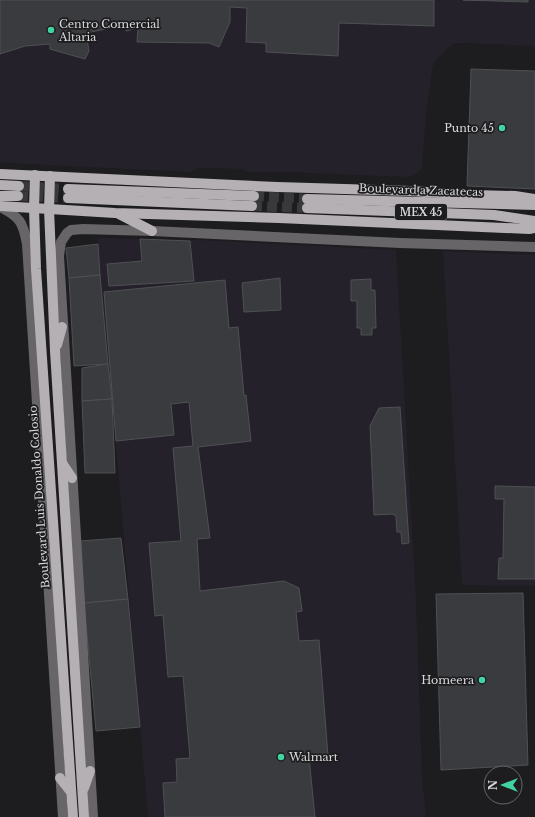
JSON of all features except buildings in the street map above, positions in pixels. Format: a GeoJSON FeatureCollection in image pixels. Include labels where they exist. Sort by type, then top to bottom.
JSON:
{"type":"FeatureCollection","features":[{"type":"Feature","properties":{"kind":"main road"},"geometry":{"type":"LineString","coordinates":[[0,174],[277,187],[520,193],[535,199]]}},
{"type":"Feature","properties":{"kind":"main road","name":"Boulevard Luis Donaldo Colosio"},"geometry":{"type":"LineString","coordinates":[[35,175],[34,208],[36,269],[73,817]]}},
{"type":"Feature","properties":{"kind":"main road"},"geometry":{"type":"LineString","coordinates":[[50,176],[49,209],[55,351],[84,817]]}},
{"type":"Feature","properties":{"kind":"main road"},"geometry":{"type":"LineString","coordinates":[[0,185],[18,191],[0,196]]}},
{"type":"Feature","properties":{"kind":"main road"},"geometry":{"type":"LineString","coordinates":[[68,193],[253,201]]}},
{"type":"Feature","properties":{"kind":"main road","name":"Boulevard a Zacatecas"},"geometry":{"type":"LineString","coordinates":[[535,205],[307,203],[494,215],[535,221]]}},
{"type":"Feature","properties":{"kind":"main road"},"geometry":{"type":"LineString","coordinates":[[0,207],[115,213],[279,218],[529,229],[535,228]]}},
{"type":"Feature","properties":{"kind":"main road"},"geometry":{"type":"LineString","coordinates":[[115,213],[152,230]]}},
{"type":"Feature","properties":{"kind":"main road"},"geometry":{"type":"LineString","coordinates":[[30,283],[36,269]]}},
{"type":"Feature","properties":{"kind":"main road"},"geometry":{"type":"LineString","coordinates":[[55,351],[62,328]]}},
{"type":"Feature","properties":{"kind":"main road"},"geometry":{"type":"LineString","coordinates":[[36,375],[44,385]]}},
{"type":"Feature","properties":{"kind":"main road"},"geometry":{"type":"LineString","coordinates":[[62,462],[72,478]]}},
{"type":"Feature","properties":{"kind":"main road"},"geometry":{"type":"LineString","coordinates":[[67,548],[63,565],[62,586],[58,594],[63,604],[69,670],[76,688]]}},
{"type":"Feature","properties":{"kind":"main road"},"geometry":{"type":"LineString","coordinates":[[82,792],[90,771]]}},
{"type":"Feature","properties":{"kind":"main road"},"geometry":{"type":"LineString","coordinates":[[60,778],[71,793]]}},
{"type":"Feature","properties":{"kind":"street","name":"Boulevard Luis Donaldo Colosio"},"geometry":{"type":"LineString","coordinates":[[0,207],[16,216],[25,231],[27,244],[63,817]]}},
{"type":"Feature","properties":{"kind":"street"},"geometry":{"type":"LineString","coordinates":[[93,817],[62,328],[59,256],[61,242],[67,233],[70,230],[152,230],[400,243],[535,248]]}},
{"type":"Feature","properties":{"kind":"shaded area","name":"Centro Comercial Altaria"},"geometry":{"type":"Polygon","coordinates":[[[0,0],[535,0],[535,46],[465,43],[453,44],[438,58],[433,65],[426,112],[422,168],[415,175],[408,177],[286,172],[247,172],[243,169],[197,168],[191,172],[6,163],[0,162],[0,0]]]}},
{"type":"Feature","properties":{"kind":"shaded area"},"geometry":{"type":"Polygon","coordinates":[[[98,238],[200,240],[396,250],[416,599],[422,776],[426,817],[148,817],[98,238]]]}},
{"type":"Feature","properties":{"kind":"shaded area"},"geometry":{"type":"Polygon","coordinates":[[[443,251],[535,255],[535,586],[462,585],[443,251]]]}},
{"type":"Feature","properties":{"kind":"tunnel"},"geometry":{"type":"LineString","coordinates":[[19,186],[68,189]]}},
{"type":"Feature","properties":{"kind":"tunnel"},"geometry":{"type":"LineString","coordinates":[[18,196],[68,198]]}},
{"type":"Feature","properties":{"kind":"tunnel"},"geometry":{"type":"LineString","coordinates":[[254,196],[307,199]]}},
{"type":"Feature","properties":{"kind":"tunnel"},"geometry":{"type":"LineString","coordinates":[[252,206],[307,208]]}},
{"type":"Feature","properties":{"kind":"place","name":"Centro Comercial Altaria"},"geometry":{"type":"Point","coordinates":[51,30]}},
{"type":"Feature","properties":{"kind":"place","name":"Punto 45"},"geometry":{"type":"Point","coordinates":[502,128]}},
{"type":"Feature","properties":{"kind":"place","name":"Homeera"},"geometry":{"type":"Point","coordinates":[482,680]}},
{"type":"Feature","properties":{"kind":"place","name":"Walmart"},"geometry":{"type":"Point","coordinates":[281,757]}}]}
